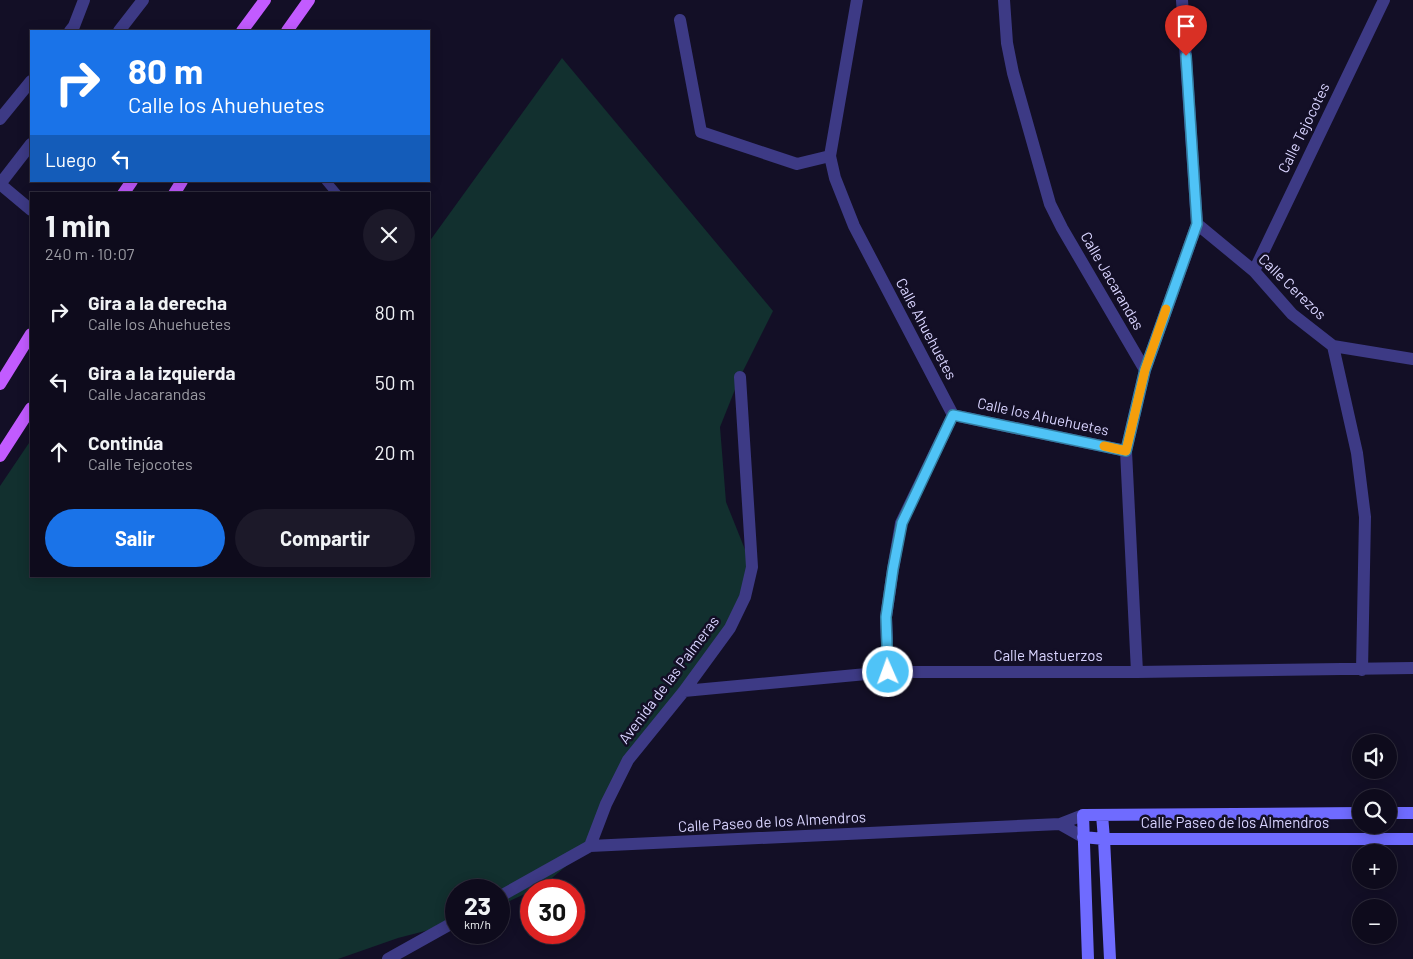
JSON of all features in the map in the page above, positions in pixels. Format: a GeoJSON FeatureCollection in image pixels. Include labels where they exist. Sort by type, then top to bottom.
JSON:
{"type":"FeatureCollection","features":[{"type":"Feature","properties":{"kind":"main road"},"geometry":{"type":"LineString","coordinates":[[243,30],[265,0]]}},
{"type":"Feature","properties":{"kind":"main road"},"geometry":{"type":"LineString","coordinates":[[288,30],[310,0]]}},
{"type":"Feature","properties":{"kind":"main road"},"geometry":{"type":"LineString","coordinates":[[0,384],[30,336]]}},
{"type":"Feature","properties":{"kind":"main road"},"geometry":{"type":"LineString","coordinates":[[0,456],[30,410]]}},
{"type":"Feature","properties":{"kind":"street"},"geometry":{"type":"LineString","coordinates":[[71,30],[84,0]]}},
{"type":"Feature","properties":{"kind":"street"},"geometry":{"type":"LineString","coordinates":[[120,30],[143,0]]}},
{"type":"Feature","properties":{"kind":"street","name":"Calle Ahuehuetes"},"geometry":{"type":"LineString","coordinates":[[858,0],[830,156],[835,178],[854,226],[953,415]]}},
{"type":"Feature","properties":{"kind":"street","name":"Calle Jacarandas"},"geometry":{"type":"LineString","coordinates":[[1004,0],[1013,73],[1050,204],[1062,228],[1145,370]]}},
{"type":"Feature","properties":{"kind":"street"},"geometry":{"type":"LineString","coordinates":[[1138,672],[1126,451],[1145,370],[1197,224],[1182,0]]}},
{"type":"Feature","properties":{"kind":"street","name":"Calle Tejocotes"},"geometry":{"type":"LineString","coordinates":[[1254,271],[1384,0]]}},
{"type":"Feature","properties":{"kind":"street"},"geometry":{"type":"LineString","coordinates":[[680,20],[701,132],[797,164],[830,156]]}},
{"type":"Feature","properties":{"kind":"street"},"geometry":{"type":"LineString","coordinates":[[0,118],[30,82]]}},
{"type":"Feature","properties":{"kind":"street"},"geometry":{"type":"LineString","coordinates":[[30,145],[0,184],[30,209]]}},
{"type":"Feature","properties":{"kind":"street","name":"Calle Cerezos"},"geometry":{"type":"LineString","coordinates":[[1197,224],[1254,271],[1292,314],[1333,346]]}},
{"type":"Feature","properties":{"kind":"street"},"geometry":{"type":"LineString","coordinates":[[1362,670],[1365,517],[1357,453],[1333,346],[1413,359]]}},
{"type":"Feature","properties":{"kind":"street","name":"Avenida de las Palmeras"},"geometry":{"type":"LineString","coordinates":[[590,846],[606,804],[628,760],[684,691],[730,628],[745,597],[752,567],[740,377]]}},
{"type":"Feature","properties":{"kind":"street"},"geometry":{"type":"LineString","coordinates":[[888,672],[886,617],[902,523],[953,415]]}},
{"type":"Feature","properties":{"kind":"street","name":"Calle los Ahuehuetes"},"geometry":{"type":"LineString","coordinates":[[953,415],[1126,451]]}},
{"type":"Feature","properties":{"kind":"street","name":"Calle Mastuerzos"},"geometry":{"type":"LineString","coordinates":[[684,691],[888,672],[1138,672],[1413,668]]}},
{"type":"Feature","properties":{"kind":"street","name":"Calle Paseo de los Almendros"},"geometry":{"type":"LineString","coordinates":[[510,891],[590,846],[1060,824],[1083,815],[1352,813]]}},
{"type":"Feature","properties":{"kind":"street"},"geometry":{"type":"LineString","coordinates":[[1397,813],[1413,813]]}},
{"type":"Feature","properties":{"kind":"street"},"geometry":{"type":"LineString","coordinates":[[1083,815],[1088,959]]}},
{"type":"Feature","properties":{"kind":"street"},"geometry":{"type":"LineString","coordinates":[[1102,815],[1110,959]]}},
{"type":"Feature","properties":{"kind":"street","name":"Calle Paseo de los Almendros"},"geometry":{"type":"LineString","coordinates":[[1060,824],[1083,838],[1104,840],[1413,838]]}},
{"type":"Feature","properties":{"kind":"street"},"geometry":{"type":"LineString","coordinates":[[388,959],[445,927]]}},
{"type":"Feature","properties":{"kind":"lane"},"geometry":{"type":"LineString","coordinates":[[327,182],[335,192]]}},
{"type":"Feature","properties":{"kind":"green space"},"geometry":{"type":"Polygon","coordinates":[[[562,58],[773,311],[740,377],[720,427],[726,502],[752,567],[745,597],[647,736],[590,846],[551,879],[520,879],[520,896],[510,901],[510,879],[445,879],[445,926],[398,938],[338,959],[0,959],[0,486],[30,441],[30,577],[430,577],[430,241],[562,58]]]}},
{"type":"Feature","properties":{"kind":"slow traffic"},"geometry":{"type":"LineString","coordinates":[[1104,446],[1126,451],[1145,370],[1166,309]]}},
{"type":"Feature","properties":{"kind":"route"},"geometry":{"type":"LineString","coordinates":[[888,672],[886,617],[902,523],[953,415],[1126,451],[1145,370],[1197,224],[1186,56]]}}]}
